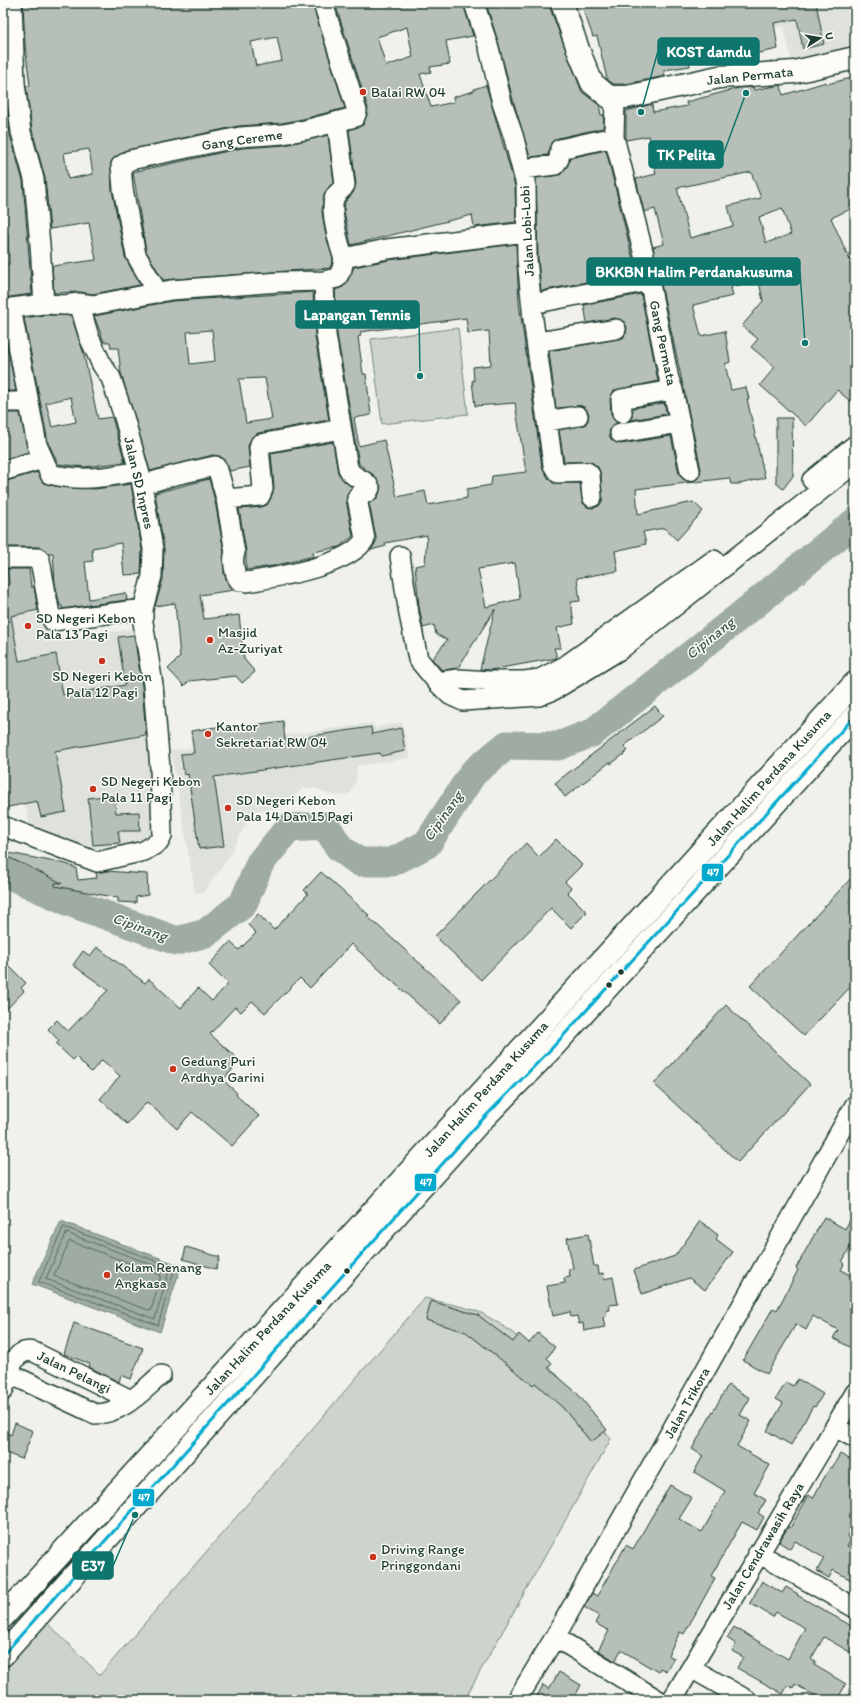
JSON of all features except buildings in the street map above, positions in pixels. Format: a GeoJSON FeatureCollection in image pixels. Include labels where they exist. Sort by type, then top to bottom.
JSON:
{"type":"FeatureCollection","features":[{"type":"Feature","properties":{"kind":"street"},"geometry":{"type":"LineString","coordinates":[[12,3],[15,83],[21,132],[34,179],[44,304]]}},
{"type":"Feature","properties":{"kind":"street","name":"Gang Cereme"},"geometry":{"type":"LineString","coordinates":[[158,293],[136,255],[123,189],[121,166],[130,160],[240,137],[283,134],[355,117],[357,111],[323,3]]}},
{"type":"Feature","properties":{"kind":"street","name":"Jalan Lobi-Lobi"},"geometry":{"type":"LineString","coordinates":[[474,3],[489,48],[502,102],[526,185],[528,205],[526,232],[532,304],[553,465],[558,473],[587,472],[590,475],[592,497]]}},
{"type":"Feature","properties":{"kind":"street"},"geometry":{"type":"LineString","coordinates":[[562,3],[579,52],[592,83],[603,94],[616,98]]}},
{"type":"Feature","properties":{"kind":"street","name":"Jalan Permata"},"geometry":{"type":"LineString","coordinates":[[616,98],[666,90],[719,77],[794,72],[855,58]]}},
{"type":"Feature","properties":{"kind":"street","name":"Gang Permata"},"geometry":{"type":"LineString","coordinates":[[616,98],[614,137],[649,281],[690,471]]}},
{"type":"Feature","properties":{"kind":"street"},"geometry":{"type":"LineString","coordinates":[[324,281],[326,335],[341,429],[350,471],[352,475],[366,482],[370,490],[357,497],[365,539],[352,552],[331,562],[313,568],[268,578],[241,581],[238,578],[234,563],[233,556],[235,553],[226,499],[218,470],[215,466],[175,475],[140,478],[101,479],[60,477],[50,474],[37,446],[7,309],[44,304],[65,305],[79,303],[93,306],[172,290],[280,282],[324,281],[337,278],[342,269],[344,258],[333,209],[333,200],[336,195],[342,191],[345,185],[337,122]]}},
{"type":"Feature","properties":{"kind":"street"},"geometry":{"type":"LineString","coordinates":[[522,170],[555,165],[559,159],[560,149],[614,137]]}},
{"type":"Feature","properties":{"kind":"street"},"geometry":{"type":"LineString","coordinates":[[344,258],[387,249],[526,232]]}},
{"type":"Feature","properties":{"kind":"street"},"geometry":{"type":"LineString","coordinates":[[532,304],[649,281]]}},
{"type":"Feature","properties":{"kind":"street","name":"Jalan SD Inpres"},"geometry":{"type":"LineString","coordinates":[[3,826],[97,862],[144,851],[159,842],[162,836],[160,768],[153,686],[144,638],[144,609],[152,576],[153,549],[140,478],[111,378],[102,365],[89,337],[79,303]]}},
{"type":"Feature","properties":{"kind":"street"},"geometry":{"type":"LineString","coordinates":[[536,342],[616,329]]}},
{"type":"Feature","properties":{"kind":"street"},"geometry":{"type":"LineString","coordinates":[[622,413],[621,399],[673,390]]}},
{"type":"Feature","properties":{"kind":"street"},"geometry":{"type":"LineString","coordinates":[[3,402],[27,402]]}},
{"type":"Feature","properties":{"kind":"street"},"geometry":{"type":"LineString","coordinates":[[547,421],[578,416]]}},
{"type":"Feature","properties":{"kind":"street"},"geometry":{"type":"LineString","coordinates":[[620,433],[680,423]]}},
{"type":"Feature","properties":{"kind":"street"},"geometry":{"type":"LineString","coordinates":[[226,499],[262,494],[260,444],[341,429]]}},
{"type":"Feature","properties":{"kind":"street"},"geometry":{"type":"LineString","coordinates":[[400,556],[418,659],[437,682],[450,695],[462,700],[539,696],[554,690],[621,649],[809,491],[855,445]]}},
{"type":"Feature","properties":{"kind":"street"},"geometry":{"type":"LineString","coordinates":[[3,471],[44,460]]}},
{"type":"Feature","properties":{"kind":"street"},"geometry":{"type":"LineString","coordinates":[[809,491],[855,463]]}},
{"type":"Feature","properties":{"kind":"street"},"geometry":{"type":"LineString","coordinates":[[3,558],[38,558],[42,563],[50,615],[53,621],[144,609]]}},
{"type":"Feature","properties":{"kind":"street","name":"Jalan Halim Perdana Kusuma"},"geometry":{"type":"LineString","coordinates":[[3,1617],[348,1241],[855,683]]}},
{"type":"Feature","properties":{"kind":"street","name":"Jalan Halim Perdana Kusuma"},"geometry":{"type":"LineString","coordinates":[[3,1655],[479,1123],[553,1047],[855,716]]}},
{"type":"Feature","properties":{"kind":"street","name":"Jalan Trikora"},"geometry":{"type":"LineString","coordinates":[[517,1700],[555,1637],[855,1105]]}},
{"type":"Feature","properties":{"kind":"street","name":"Jalan Pelangi"},"geometry":{"type":"LineString","coordinates":[[6,1383],[15,1359],[22,1352],[28,1350],[131,1400]]}},
{"type":"Feature","properties":{"kind":"street"},"geometry":{"type":"LineString","coordinates":[[55,1394],[69,1369]]}},
{"type":"Feature","properties":{"kind":"street"},"geometry":{"type":"LineString","coordinates":[[6,1383],[55,1394],[95,1414],[112,1413],[118,1410],[161,1376]]}},
{"type":"Feature","properties":{"kind":"street","name":"Jalan Cendrawasih Raya"},"geometry":{"type":"LineString","coordinates":[[672,1700],[758,1553],[855,1393]]}},
{"type":"Feature","properties":{"kind":"street"},"geometry":{"type":"LineString","coordinates":[[835,1426],[855,1438]]}},
{"type":"Feature","properties":{"kind":"street"},"geometry":{"type":"LineString","coordinates":[[758,1553],[855,1608]]}},
{"type":"Feature","properties":{"kind":"street"},"geometry":{"type":"LineString","coordinates":[[555,1637],[658,1700]]}},
{"type":"Feature","properties":{"kind":"street"},"geometry":{"type":"LineString","coordinates":[[691,1668],[747,1700]]}},
{"type":"Feature","properties":{"kind":"shaded area"},"geometry":{"type":"Polygon","coordinates":[[[758,3],[855,3],[855,54],[793,67],[784,26],[764,30],[758,3]]]}},
{"type":"Feature","properties":{"kind":"shaded area"},"geometry":{"type":"Polygon","coordinates":[[[458,328],[468,414],[382,424],[371,339],[458,328]]]}},
{"type":"Feature","properties":{"kind":"shaded area"},"geometry":{"type":"Polygon","coordinates":[[[3,559],[29,559],[50,611],[56,640],[138,628],[160,747],[169,847],[100,858],[31,832],[3,690],[3,559]]]}},
{"type":"Feature","properties":{"kind":"shaded area","name":"SD Negeri Kebon Pala 14 Dan 15 Pagi"},"geometry":{"type":"Polygon","coordinates":[[[402,722],[410,758],[357,766],[356,781],[350,794],[334,796],[317,789],[303,788],[284,806],[265,811],[253,810],[227,860],[204,892],[195,893],[171,751],[373,723],[375,728],[402,722]]]}},
{"type":"Feature","properties":{"kind":"shaded area","name":"Driving Range Pringgondani"},"geometry":{"type":"Polygon","coordinates":[[[425,1298],[468,1308],[481,1313],[519,1338],[536,1353],[568,1387],[611,1439],[464,1700],[3,1700],[3,1655],[39,1615],[100,1675],[425,1298]]]}},
{"type":"Feature","properties":{"kind":"water","name":"Kolam Renang Angkasa"},"geometry":{"type":"Polygon","coordinates":[[[61,1221],[181,1266],[160,1332],[32,1284],[61,1221]]]}},
{"type":"Feature","properties":{"kind":"waterway","name":"Cipinang"},"geometry":{"type":"LineString","coordinates":[[3,868],[16,878],[72,903],[177,941],[206,933],[243,904],[260,863],[289,828],[326,826],[339,847],[359,862],[392,862],[427,844],[473,773],[507,745],[558,746],[592,733],[750,608],[855,522]]}},
{"type":"Feature","properties":{"kind":"transit line","name":"47"},"geometry":{"type":"LineString","coordinates":[[3,1655],[479,1123],[553,1047],[855,716]]}},
{"type":"Feature","properties":{"kind":"place","name":"Balai RW 04"},"geometry":{"type":"Point","coordinates":[363,92]}},
{"type":"Feature","properties":{"kind":"place","name":"TK Pelita"},"geometry":{"type":"Point","coordinates":[746,93]}},
{"type":"Feature","properties":{"kind":"place","name":"KOST damdu"},"geometry":{"type":"Point","coordinates":[641,112]}},
{"type":"Feature","properties":{"kind":"place","name":"BKKBN Halim Perdanakusuma"},"geometry":{"type":"Point","coordinates":[805,343]}},
{"type":"Feature","properties":{"kind":"place","name":"Lapangan Tennis"},"geometry":{"type":"Point","coordinates":[420,376]}},
{"type":"Feature","properties":{"kind":"place","name":"SD Negeri Kebon Pala 13 Pagi"},"geometry":{"type":"Point","coordinates":[28,626]}},
{"type":"Feature","properties":{"kind":"place","name":"Masjid Az-Zuriyat"},"geometry":{"type":"Point","coordinates":[210,640]}},
{"type":"Feature","properties":{"kind":"place","name":"SD Negeri Kebon Pala 12 Pagi"},"geometry":{"type":"Point","coordinates":[102,661]}},
{"type":"Feature","properties":{"kind":"place","name":"Kantor Sekretariat RW 04"},"geometry":{"type":"Point","coordinates":[208,734]}},
{"type":"Feature","properties":{"kind":"place","name":"SD Negeri Kebon Pala 11 Pagi"},"geometry":{"type":"Point","coordinates":[93,789]}},
{"type":"Feature","properties":{"kind":"place","name":"SD Negeri Kebon Pala 14 Dan 15 Pagi"},"geometry":{"type":"Point","coordinates":[228,808]}},
{"type":"Feature","properties":{"kind":"place","name":"Gedung Puri Ardhya Garini"},"geometry":{"type":"Point","coordinates":[173,1069]}},
{"type":"Feature","properties":{"kind":"place","name":"Kolam Renang Angkasa"},"geometry":{"type":"Point","coordinates":[107,1275]}},
{"type":"Feature","properties":{"kind":"place","name":"E37"},"geometry":{"type":"Point","coordinates":[135,1515]}},
{"type":"Feature","properties":{"kind":"place","name":"Driving Range Pringgondani"},"geometry":{"type":"Point","coordinates":[373,1557]}}]}
